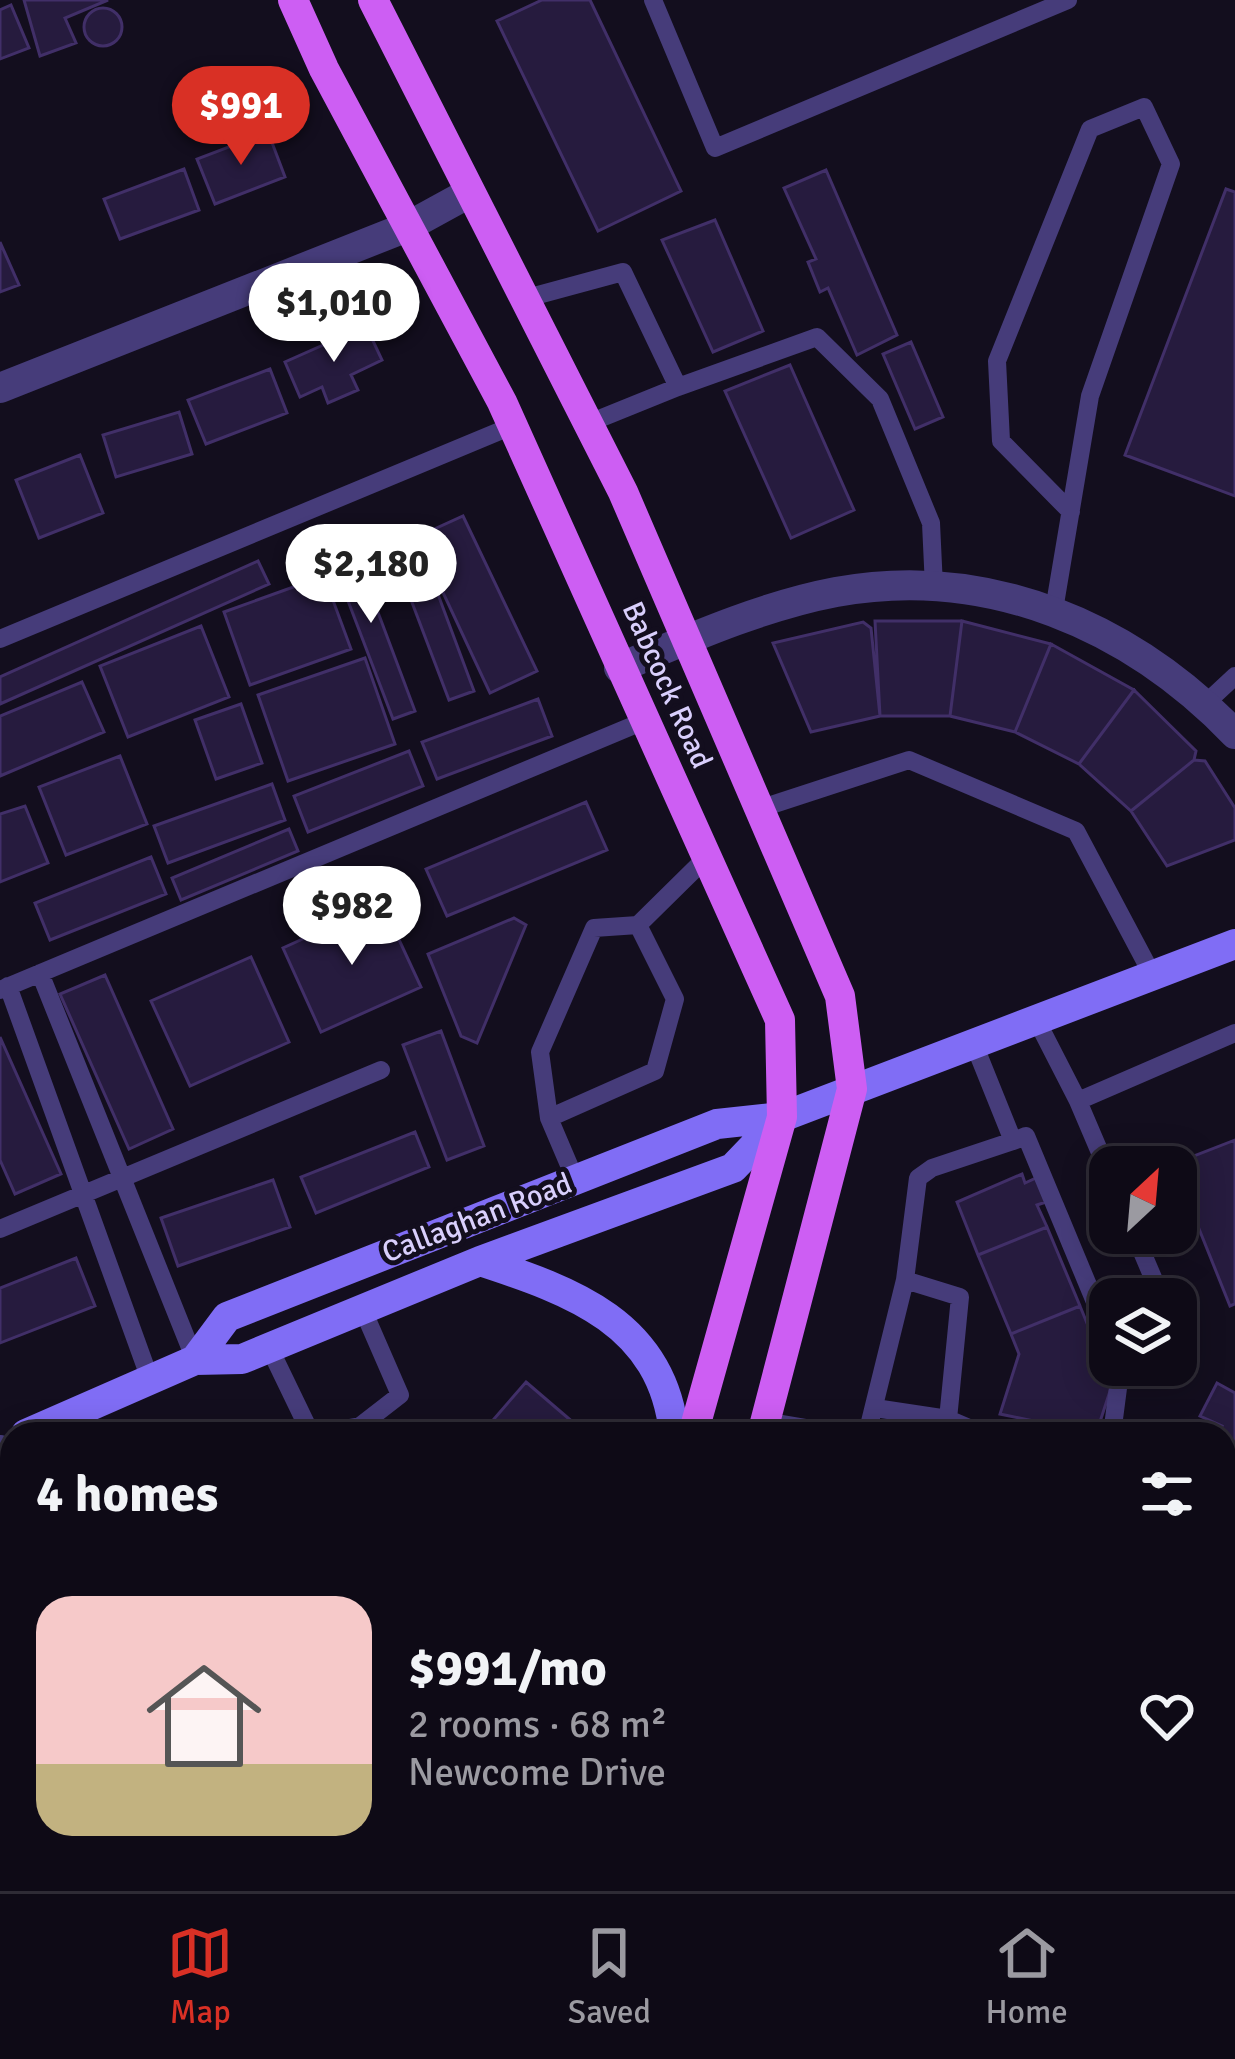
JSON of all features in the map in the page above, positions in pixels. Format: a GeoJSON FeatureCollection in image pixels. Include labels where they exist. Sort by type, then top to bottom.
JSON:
{"type":"FeatureCollection","features":[{"type":"Feature","properties":{"kind":"main road","name":"Babcock Road"},"geometry":{"type":"LineString","coordinates":[[293,0],[512,426],[780,1020],[782,1117],[696,1422]]}},
{"type":"Feature","properties":{"kind":"main road","name":"Babcock Road"},"geometry":{"type":"LineString","coordinates":[[373,0],[589,423],[840,995],[852,1089],[764,1422]]}},
{"type":"Feature","properties":{"kind":"main road","name":"Callaghan Road"},"geometry":{"type":"LineString","coordinates":[[195,1360],[227,1317],[717,1124],[782,1117],[1235,944]]}},
{"type":"Feature","properties":{"kind":"main road","name":"Callaghan Road"},"geometry":{"type":"LineString","coordinates":[[55,1422],[195,1360],[242,1359],[480,1261],[734,1168],[782,1117]]}},
{"type":"Feature","properties":{"kind":"main road"},"geometry":{"type":"LineString","coordinates":[[480,1261],[572,1292],[631,1334],[671,1404],[673,1422]]}},
{"type":"Feature","properties":{"kind":"street"},"geometry":{"type":"LineString","coordinates":[[0,388],[407,227],[469,193]]}},
{"type":"Feature","properties":{"kind":"street"},"geometry":{"type":"LineString","coordinates":[[619,668],[687,640],[833,592],[934,587],[1054,610],[1135,649],[1206,704],[1235,734]]}},
{"type":"Feature","properties":{"kind":"lane"},"geometry":{"type":"LineString","coordinates":[[652,0],[715,148],[1068,0]]}},
{"type":"Feature","properties":{"kind":"lane"},"geometry":{"type":"LineString","coordinates":[[1054,610],[1071,512],[1090,396],[1172,164],[1144,106],[1090,129],[997,361],[1001,441],[1071,512]]}},
{"type":"Feature","properties":{"kind":"lane"},"geometry":{"type":"LineString","coordinates":[[527,298],[623,272],[678,387]]}},
{"type":"Feature","properties":{"kind":"lane"},"geometry":{"type":"LineString","coordinates":[[589,423],[818,337],[880,399],[931,523],[934,587]]}},
{"type":"Feature","properties":{"kind":"lane"},"geometry":{"type":"LineString","coordinates":[[0,639],[512,426]]}},
{"type":"Feature","properties":{"kind":"lane"},"geometry":{"type":"LineString","coordinates":[[1206,704],[1235,676]]}},
{"type":"Feature","properties":{"kind":"lane"},"geometry":{"type":"LineString","coordinates":[[151,1382],[4,988],[644,722]]}},
{"type":"Feature","properties":{"kind":"lane"},"geometry":{"type":"LineString","coordinates":[[760,809],[908,760],[1076,831],[1154,978]]}},
{"type":"Feature","properties":{"kind":"lane"},"geometry":{"type":"LineString","coordinates":[[575,1179],[548,1118],[540,1052],[594,928],[638,925],[706,858]]}},
{"type":"Feature","properties":{"kind":"lane"},"geometry":{"type":"LineString","coordinates":[[548,1118],[655,1071],[675,999],[638,925]]}},
{"type":"Feature","properties":{"kind":"lane"},"geometry":{"type":"LineString","coordinates":[[40,973],[195,1360]]}},
{"type":"Feature","properties":{"kind":"lane"},"geometry":{"type":"LineString","coordinates":[[1037,1021],[1097,1146]]}},
{"type":"Feature","properties":{"kind":"lane"},"geometry":{"type":"LineString","coordinates":[[1078,1101],[1235,1034]]}},
{"type":"Feature","properties":{"kind":"lane"},"geometry":{"type":"LineString","coordinates":[[974,1044],[1013,1142]]}},
{"type":"Feature","properties":{"kind":"lane"},"geometry":{"type":"LineString","coordinates":[[0,1229],[381,1070]]}},
{"type":"Feature","properties":{"kind":"lane"},"geometry":{"type":"LineString","coordinates":[[870,1422],[905,1280],[918,1178],[932,1168],[1026,1136],[1089,1288]]}},
{"type":"Feature","properties":{"kind":"lane"},"geometry":{"type":"LineString","coordinates":[[905,1280],[960,1298],[948,1419]]}},
{"type":"Feature","properties":{"kind":"lane"},"geometry":{"type":"LineString","coordinates":[[363,1310],[400,1395],[370,1422]]}},
{"type":"Feature","properties":{"kind":"lane"},"geometry":{"type":"LineString","coordinates":[[270,1348],[308,1422]]}},
{"type":"Feature","properties":{"kind":"lane"},"geometry":{"type":"LineString","coordinates":[[1114,1422],[1118,1386]]}},
{"type":"Feature","properties":{"kind":"lane"},"geometry":{"type":"LineString","coordinates":[[875,1408],[955,1422]]}},
{"type":"Feature","properties":{"kind":"building"},"geometry":{"type":"Polygon","coordinates":[[[24,0],[108,0],[65,18],[76,43],[40,56],[24,0]]]}},
{"type":"Feature","properties":{"kind":"building"},"geometry":{"type":"Polygon","coordinates":[[[542,0],[590,0],[681,191],[598,231],[497,21],[542,0]]]}},
{"type":"Feature","properties":{"kind":"building"},"geometry":{"type":"Polygon","coordinates":[[[11,5],[29,48],[0,59],[0,10],[11,5]]]}},
{"type":"Feature","properties":{"kind":"building"},"geometry":{"type":"Polygon","coordinates":[[[103,8],[116,14],[122,27],[116,40],[103,46],[90,40],[84,27],[90,14],[103,8]]]}},
{"type":"Feature","properties":{"kind":"building"},"geometry":{"type":"Polygon","coordinates":[[[268,132],[285,177],[215,204],[197,159],[268,132]]]}},
{"type":"Feature","properties":{"kind":"building"},"geometry":{"type":"Polygon","coordinates":[[[184,169],[199,210],[120,239],[104,199],[184,169]]]}},
{"type":"Feature","properties":{"kind":"building"},"geometry":{"type":"Polygon","coordinates":[[[826,170],[897,335],[857,355],[828,288],[820,292],[808,262],[816,259],[784,188],[826,170]]]}},
{"type":"Feature","properties":{"kind":"building"},"geometry":{"type":"Polygon","coordinates":[[[1226,189],[1235,192],[1235,496],[1125,455],[1226,189]]]}},
{"type":"Feature","properties":{"kind":"building"},"geometry":{"type":"Polygon","coordinates":[[[715,220],[763,331],[713,352],[662,240],[715,220]]]}},
{"type":"Feature","properties":{"kind":"building"},"geometry":{"type":"Polygon","coordinates":[[[0,242],[19,285],[0,292],[0,242]]]}},
{"type":"Feature","properties":{"kind":"building"},"geometry":{"type":"Polygon","coordinates":[[[366,326],[382,360],[351,375],[358,390],[328,403],[322,387],[300,397],[285,362],[366,326]]]}},
{"type":"Feature","properties":{"kind":"building"},"geometry":{"type":"Polygon","coordinates":[[[911,342],[943,417],[915,429],[883,354],[911,342]]]}},
{"type":"Feature","properties":{"kind":"building"},"geometry":{"type":"Polygon","coordinates":[[[790,365],[854,510],[791,538],[725,391],[790,365]]]}},
{"type":"Feature","properties":{"kind":"building"},"geometry":{"type":"Polygon","coordinates":[[[270,369],[287,413],[206,444],[188,400],[270,369]]]}},
{"type":"Feature","properties":{"kind":"building"},"geometry":{"type":"Polygon","coordinates":[[[179,412],[192,454],[116,477],[103,435],[179,412]]]}},
{"type":"Feature","properties":{"kind":"building"},"geometry":{"type":"Polygon","coordinates":[[[80,455],[103,513],[39,538],[16,480],[80,455]]]}},
{"type":"Feature","properties":{"kind":"building"},"geometry":{"type":"Polygon","coordinates":[[[463,516],[537,671],[490,693],[417,537],[463,516]]]}},
{"type":"Feature","properties":{"kind":"building"},"geometry":{"type":"Polygon","coordinates":[[[349,535],[415,711],[393,719],[326,543],[349,535]]]}},
{"type":"Feature","properties":{"kind":"building"},"geometry":{"type":"Polygon","coordinates":[[[420,546],[474,691],[449,700],[394,555],[420,546]]]}},
{"type":"Feature","properties":{"kind":"building"},"geometry":{"type":"Polygon","coordinates":[[[258,561],[269,584],[0,704],[0,677],[258,561]]]}},
{"type":"Feature","properties":{"kind":"building"},"geometry":{"type":"Polygon","coordinates":[[[324,576],[351,649],[250,685],[224,612],[324,576]]]}},
{"type":"Feature","properties":{"kind":"building"},"geometry":{"type":"Polygon","coordinates":[[[875,621],[962,621],[950,716],[880,716],[875,621]]]}},
{"type":"Feature","properties":{"kind":"building"},"geometry":{"type":"Polygon","coordinates":[[[962,621],[1051,644],[1015,732],[950,716],[962,621]]]}},
{"type":"Feature","properties":{"kind":"building"},"geometry":{"type":"Polygon","coordinates":[[[863,622],[871,628],[880,716],[811,732],[773,643],[863,622]]]}},
{"type":"Feature","properties":{"kind":"building"},"geometry":{"type":"Polygon","coordinates":[[[201,626],[229,697],[128,737],[100,666],[201,626]]]}},
{"type":"Feature","properties":{"kind":"building"},"geometry":{"type":"Polygon","coordinates":[[[1051,644],[1134,690],[1079,764],[1015,732],[1051,644]]]}},
{"type":"Feature","properties":{"kind":"building"},"geometry":{"type":"Polygon","coordinates":[[[365,658],[395,744],[288,781],[258,695],[365,658]]]}},
{"type":"Feature","properties":{"kind":"building"},"geometry":{"type":"Polygon","coordinates":[[[82,682],[104,732],[0,776],[0,716],[82,682]]]}},
{"type":"Feature","properties":{"kind":"building"},"geometry":{"type":"Polygon","coordinates":[[[1134,690],[1196,751],[1194,760],[1131,811],[1079,764],[1134,690]]]}},
{"type":"Feature","properties":{"kind":"building"},"geometry":{"type":"Polygon","coordinates":[[[538,699],[552,736],[437,779],[422,742],[538,699]]]}},
{"type":"Feature","properties":{"kind":"building"},"geometry":{"type":"Polygon","coordinates":[[[241,704],[262,763],[216,779],[195,720],[241,704]]]}},
{"type":"Feature","properties":{"kind":"building"},"geometry":{"type":"Polygon","coordinates":[[[409,751],[423,786],[308,832],[294,796],[409,751]]]}},
{"type":"Feature","properties":{"kind":"building"},"geometry":{"type":"Polygon","coordinates":[[[120,756],[147,824],[66,855],[39,787],[120,756]]]}},
{"type":"Feature","properties":{"kind":"building"},"geometry":{"type":"Polygon","coordinates":[[[1194,760],[1205,761],[1235,808],[1235,840],[1167,866],[1131,811],[1194,760]]]}},
{"type":"Feature","properties":{"kind":"building"},"geometry":{"type":"Polygon","coordinates":[[[272,784],[285,820],[168,863],[154,826],[272,784]]]}},
{"type":"Feature","properties":{"kind":"building"},"geometry":{"type":"Polygon","coordinates":[[[586,802],[607,850],[447,916],[426,869],[586,802]]]}},
{"type":"Feature","properties":{"kind":"building"},"geometry":{"type":"Polygon","coordinates":[[[25,806],[48,863],[0,882],[0,814],[25,806]]]}},
{"type":"Feature","properties":{"kind":"building"},"geometry":{"type":"Polygon","coordinates":[[[289,829],[298,851],[181,900],[172,878],[289,829]]]}},
{"type":"Feature","properties":{"kind":"building"},"geometry":{"type":"Polygon","coordinates":[[[151,857],[166,894],[50,940],[35,903],[151,857]]]}},
{"type":"Feature","properties":{"kind":"building"},"geometry":{"type":"Polygon","coordinates":[[[382,903],[421,987],[321,1032],[283,948],[382,903]]]}},
{"type":"Feature","properties":{"kind":"building"},"geometry":{"type":"Polygon","coordinates":[[[514,918],[526,925],[477,1043],[461,1036],[428,954],[514,918]]]}},
{"type":"Feature","properties":{"kind":"building"},"geometry":{"type":"Polygon","coordinates":[[[251,957],[289,1042],[190,1086],[151,1001],[251,957]]]}},
{"type":"Feature","properties":{"kind":"building"},"geometry":{"type":"Polygon","coordinates":[[[105,975],[173,1129],[129,1149],[60,994],[105,975]]]}},
{"type":"Feature","properties":{"kind":"building"},"geometry":{"type":"Polygon","coordinates":[[[441,1031],[484,1146],[447,1160],[403,1045],[441,1031]]]}},
{"type":"Feature","properties":{"kind":"building"},"geometry":{"type":"Polygon","coordinates":[[[0,1037],[61,1174],[15,1194],[0,1160],[0,1037]]]}},
{"type":"Feature","properties":{"kind":"building"},"geometry":{"type":"Polygon","coordinates":[[[415,1132],[429,1167],[316,1213],[301,1177],[415,1132]]]}},
{"type":"Feature","properties":{"kind":"building"},"geometry":{"type":"Polygon","coordinates":[[[1235,1140],[1235,1304],[1230,1306],[1197,1224],[1197,1155],[1235,1140]]]}},
{"type":"Feature","properties":{"kind":"building"},"geometry":{"type":"Polygon","coordinates":[[[1022,1174],[1025,1183],[1036,1178],[1046,1202],[1037,1205],[1047,1227],[978,1255],[957,1202],[1022,1174]]]}},
{"type":"Feature","properties":{"kind":"building"},"geometry":{"type":"Polygon","coordinates":[[[273,1180],[290,1227],[178,1266],[161,1218],[273,1180]]]}},
{"type":"Feature","properties":{"kind":"building"},"geometry":{"type":"Polygon","coordinates":[[[1047,1227],[1080,1306],[1011,1334],[978,1255],[1047,1227]]]}},
{"type":"Feature","properties":{"kind":"building"},"geometry":{"type":"Polygon","coordinates":[[[76,1258],[95,1306],[0,1343],[0,1288],[76,1258]]]}},
{"type":"Feature","properties":{"kind":"building"},"geometry":{"type":"Polygon","coordinates":[[[1080,1306],[1089,1328],[1089,1386],[1112,1386],[1100,1422],[1038,1422],[1000,1414],[1019,1354],[1011,1334],[1080,1306]]]}},
{"type":"Feature","properties":{"kind":"building"},"geometry":{"type":"Polygon","coordinates":[[[526,1382],[573,1422],[491,1422],[526,1382]]]}},
{"type":"Feature","properties":{"kind":"building"},"geometry":{"type":"Polygon","coordinates":[[[1217,1383],[1235,1393],[1235,1422],[1213,1422],[1200,1416],[1217,1383]]]}}]}
